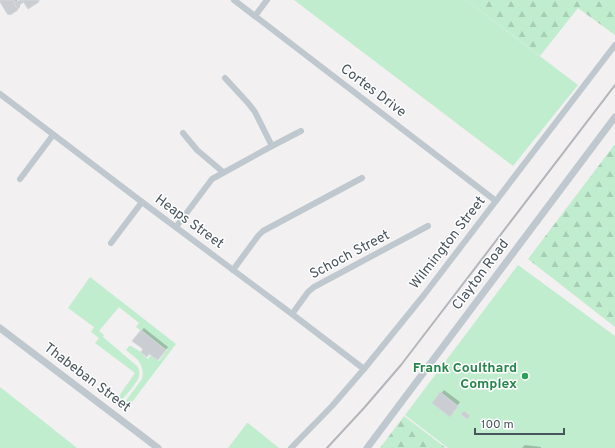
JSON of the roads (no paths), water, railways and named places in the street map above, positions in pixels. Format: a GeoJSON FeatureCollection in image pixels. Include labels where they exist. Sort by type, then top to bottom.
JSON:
{"type":"FeatureCollection","features":[{"type":"Feature","properties":{"kind":"street","name":"Cortes Drive"},"geometry":{"type":"LineString","coordinates":[[234,0],[496,201]]}},
{"type":"Feature","properties":{"kind":"street"},"geometry":{"type":"LineString","coordinates":[[256,16],[267,0]]}},
{"type":"Feature","properties":{"kind":"street","name":"Wilmington Street"},"geometry":{"type":"LineString","coordinates":[[291,448],[332,406],[420,300],[615,45]]}},
{"type":"Feature","properties":{"kind":"street"},"geometry":{"type":"LineString","coordinates":[[225,78],[255,112],[272,146]]}},
{"type":"Feature","properties":{"kind":"street","name":"Heaps Street"},"geometry":{"type":"LineString","coordinates":[[0,94],[364,369]]}},
{"type":"Feature","properties":{"kind":"street","name":"Clayton Road"},"geometry":{"type":"LineString","coordinates":[[367,448],[615,117]]}},
{"type":"Feature","properties":{"kind":"street"},"geometry":{"type":"LineString","coordinates":[[176,227],[212,179],[301,131]]}},
{"type":"Feature","properties":{"kind":"street"},"geometry":{"type":"LineString","coordinates":[[183,133],[197,150],[223,172]]}},
{"type":"Feature","properties":{"kind":"street"},"geometry":{"type":"LineString","coordinates":[[20,178],[53,135]]}},
{"type":"Feature","properties":{"kind":"street"},"geometry":{"type":"LineString","coordinates":[[234,270],[258,236],[362,178]]}},
{"type":"Feature","properties":{"kind":"street"},"geometry":{"type":"LineString","coordinates":[[110,243],[142,202]]}},
{"type":"Feature","properties":{"kind":"street","name":"Schoch Street"},"geometry":{"type":"LineString","coordinates":[[292,314],[308,292],[314,287],[428,226]]}},
{"type":"Feature","properties":{"kind":"street","name":"Thabeban Street"},"geometry":{"type":"LineString","coordinates":[[0,328],[158,448]]}},
{"type":"Feature","properties":{"kind":"railway"},"geometry":{"type":"LineString","coordinates":[[327,448],[401,365],[615,85]]}},
{"type":"Feature","properties":{"kind":"place","name":"Frank Coulthard Complex"},"geometry":{"type":"Point","coordinates":[525,376]}}]}
